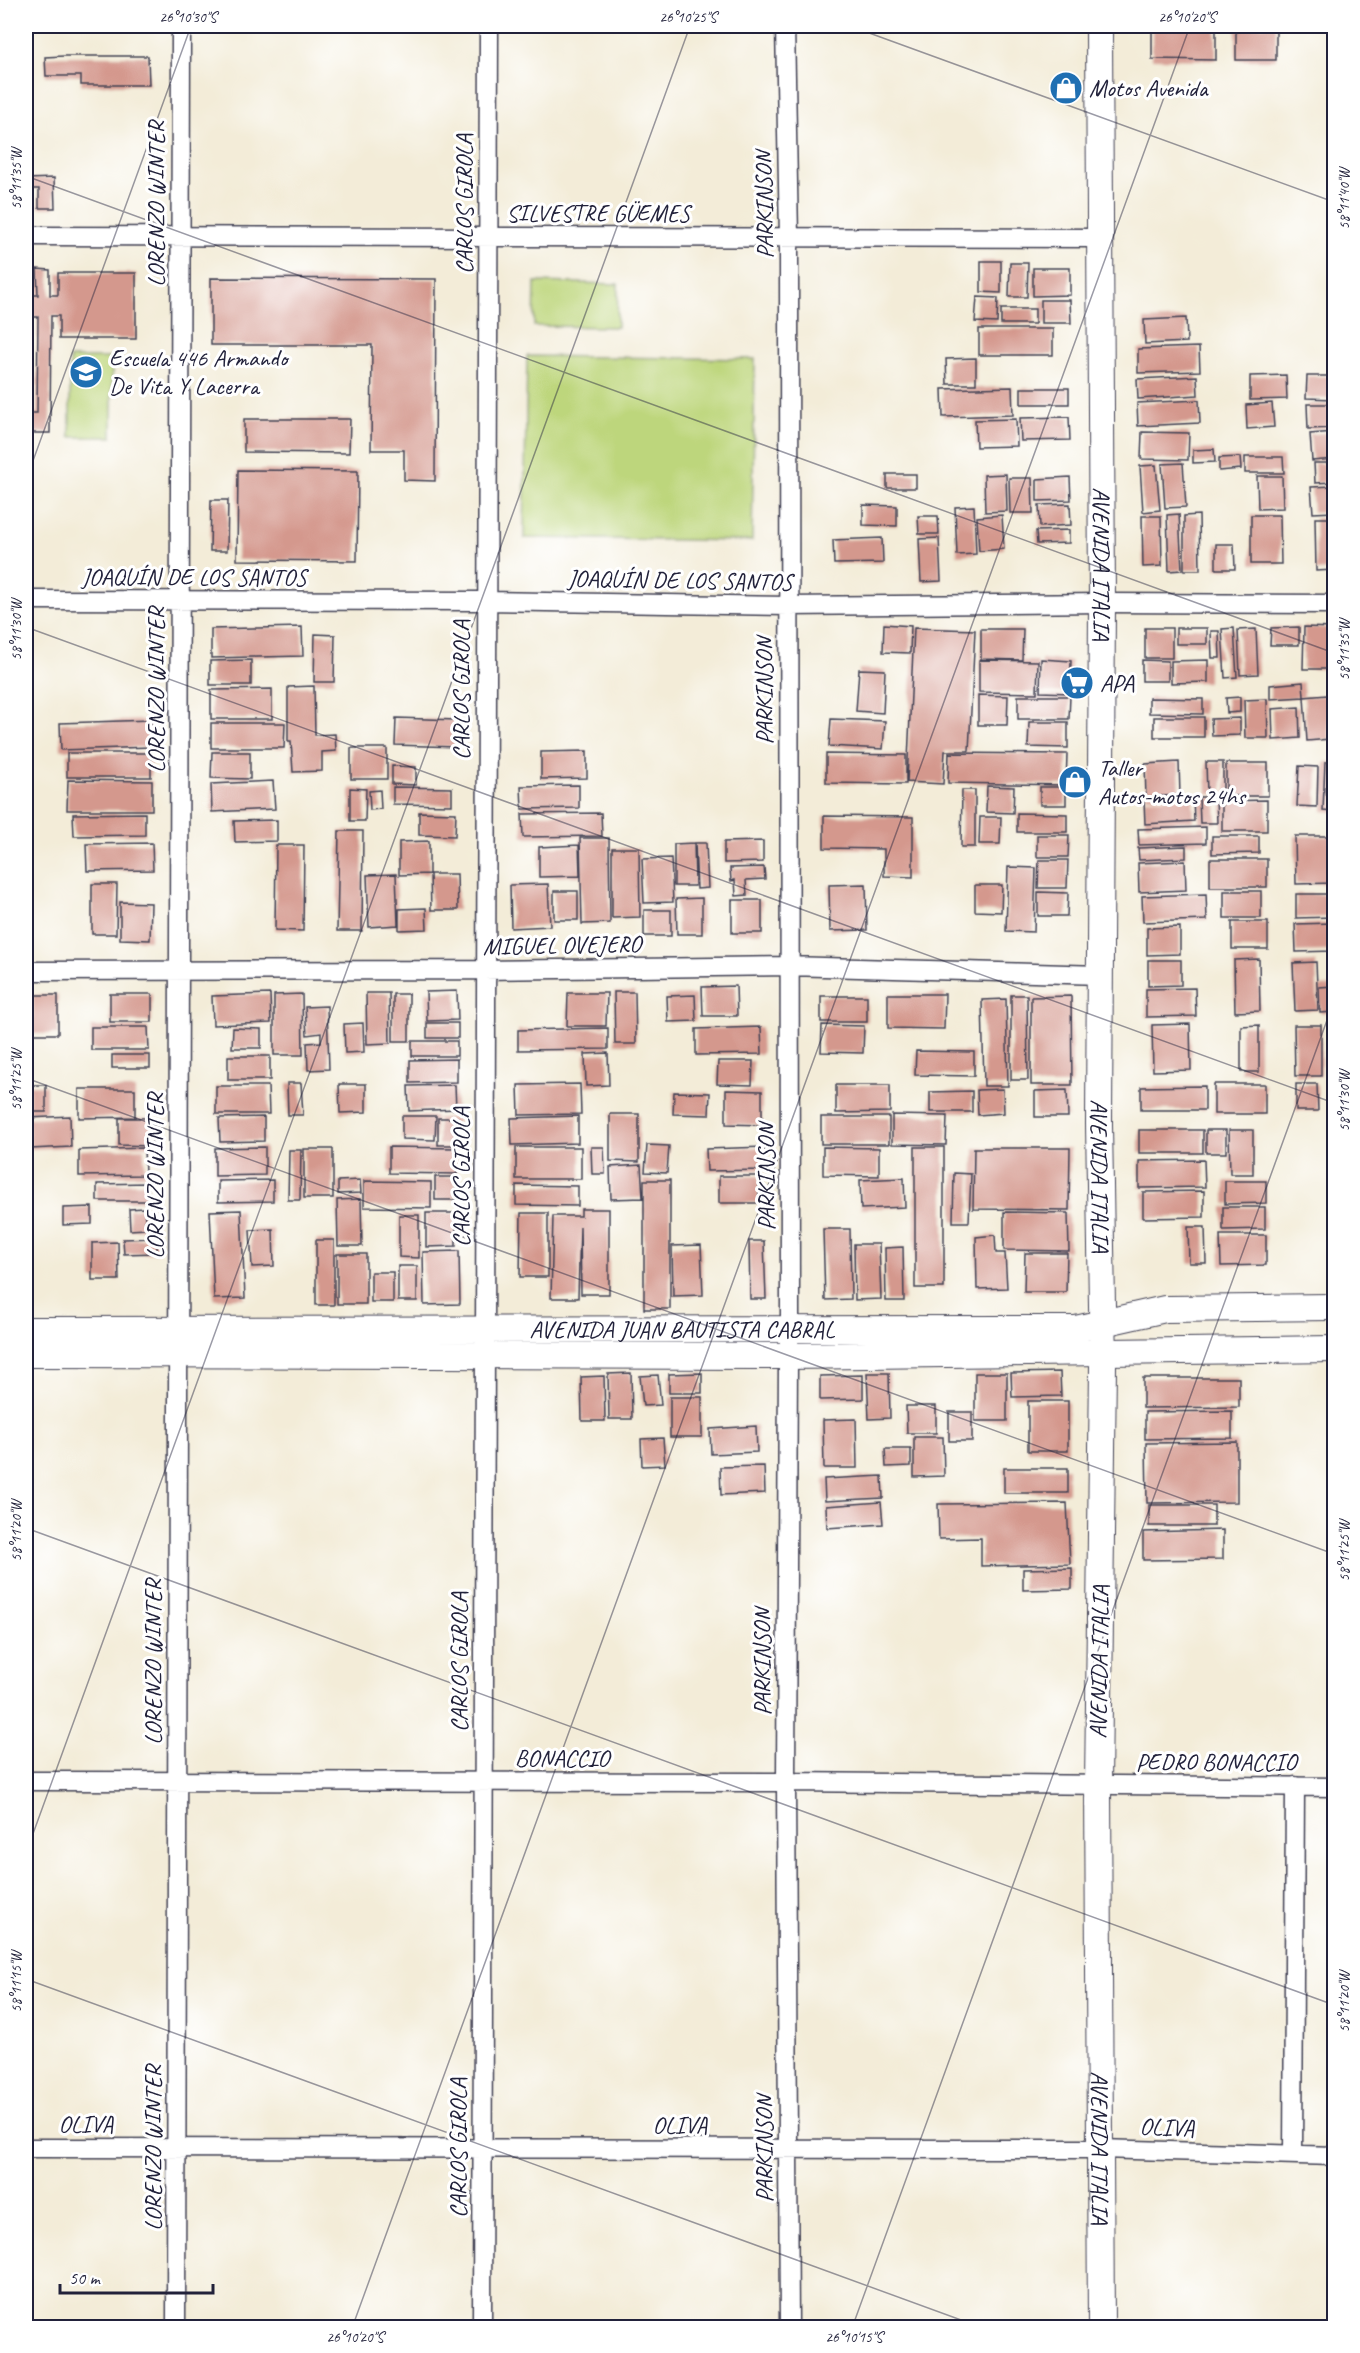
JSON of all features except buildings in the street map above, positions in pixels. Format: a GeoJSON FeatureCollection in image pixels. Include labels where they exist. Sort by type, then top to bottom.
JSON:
{"type":"FeatureCollection","features":[{"type":"Feature","properties":{"kind":"main road","name":"AVENIDA ITALIA"},"geometry":{"type":"LineString","coordinates":[[1099,26],[1102,603],[1099,1125],[1103,1352],[1098,1786],[1101,2328]]}},
{"type":"Feature","properties":{"kind":"main road","name":"AVENIDA JUAN BAUTISTA CABRAL"},"geometry":{"type":"LineString","coordinates":[[26,1330],[178,1343],[484,1356],[1076,1329],[1164,1309],[1335,1307]]}},
{"type":"Feature","properties":{"kind":"main road","name":"AVENIDA JUAN BAUTISTA CABRAL"},"geometry":{"type":"LineString","coordinates":[[26,1354],[178,1343],[485,1330],[789,1343],[1103,1352],[1335,1348]]}},
{"type":"Feature","properties":{"kind":"street","name":"LORENZO WINTER"},"geometry":{"type":"LineString","coordinates":[[176,2328],[181,26]]}},
{"type":"Feature","properties":{"kind":"street","name":"CARLOS GIROLA"},"geometry":{"type":"LineString","coordinates":[[482,2328],[484,970],[489,26]]}},
{"type":"Feature","properties":{"kind":"street","name":"PARKINSON"},"geometry":{"type":"LineString","coordinates":[[785,26],[789,237],[789,1343],[786,1782],[789,2328]]}},
{"type":"Feature","properties":{"kind":"street","name":"SILVESTRE GÜEMES"},"geometry":{"type":"LineString","coordinates":[[26,236],[1099,238]]}},
{"type":"Feature","properties":{"kind":"street","name":"JOAQUÍN DE LOS SANTOS"},"geometry":{"type":"LineString","coordinates":[[26,600],[486,601],[788,606],[1102,603],[1335,604]]}},
{"type":"Feature","properties":{"kind":"street","name":"MIGUEL OVEJERO"},"geometry":{"type":"LineString","coordinates":[[26,971],[179,972],[789,966],[1100,975]]}},
{"type":"Feature","properties":{"kind":"street","name":"BONACCIO"},"geometry":{"type":"LineString","coordinates":[[26,1781],[786,1782],[1098,1786]]}},
{"type":"Feature","properties":{"kind":"street","name":"PEDRO BONACCIO"},"geometry":{"type":"LineString","coordinates":[[1098,1786],[1335,1787]]}},
{"type":"Feature","properties":{"kind":"street"},"geometry":{"type":"LineString","coordinates":[[1293,2155],[1295,1786]]}},
{"type":"Feature","properties":{"kind":"street","name":"OLIVA"},"geometry":{"type":"LineString","coordinates":[[26,2148],[1100,2150],[1335,2156]]}},
{"type":"Feature","properties":{"kind":"green space"},"geometry":{"type":"Polygon","coordinates":[[[535,282],[618,284],[617,327],[534,326],[535,282]]]}},
{"type":"Feature","properties":{"kind":"green space"},"geometry":{"type":"Polygon","coordinates":[[[527,356],[755,359],[752,541],[524,538],[527,356]]]}},
{"type":"Feature","properties":{"kind":"green space"},"geometry":{"type":"Polygon","coordinates":[[[70,358],[112,358],[112,437],[70,437],[70,358]]]}},
{"type":"Feature","properties":{"kind":"place","name":"Motos Avenida"},"geometry":{"type":"Point","coordinates":[1066,88]}},
{"type":"Feature","properties":{"kind":"place","name":"Escuela 446 Armando De Vita Y Lacerra"},"geometry":{"type":"Point","coordinates":[86,372]}},
{"type":"Feature","properties":{"kind":"place","name":"APA"},"geometry":{"type":"Point","coordinates":[1077,683]}},
{"type":"Feature","properties":{"kind":"place","name":"Taller Autos-motos 24hs"},"geometry":{"type":"Point","coordinates":[1075,782]}}]}
